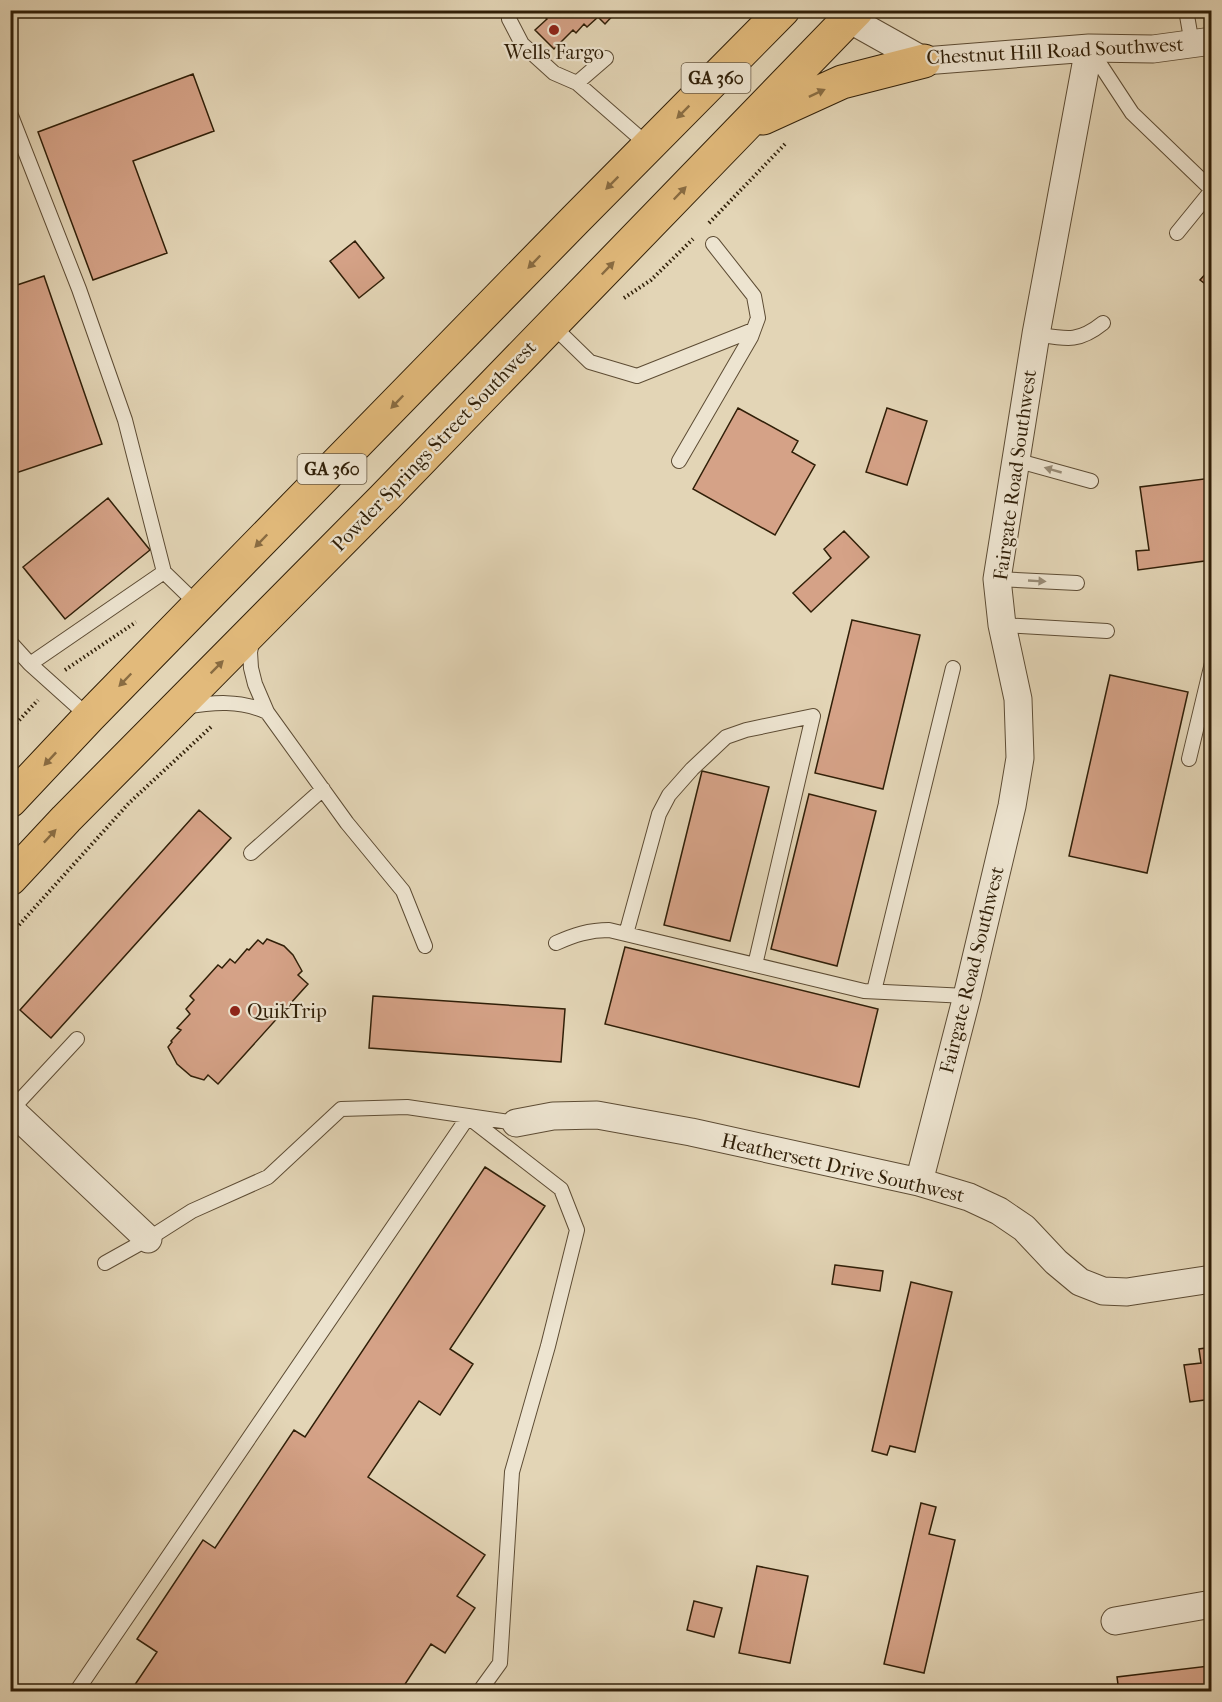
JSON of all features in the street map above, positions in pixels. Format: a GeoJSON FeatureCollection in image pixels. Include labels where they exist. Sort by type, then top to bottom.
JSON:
{"type":"FeatureCollection","features":[{"type":"Feature","properties":{"kind":"main road","name":"GA 360"},"geometry":{"type":"LineString","coordinates":[[10,801],[89,717],[783,10]]}},
{"type":"Feature","properties":{"kind":"main road","name":"Powder Springs Street Southwest"},"geometry":{"type":"LineString","coordinates":[[10,879],[66,819],[383,499],[745,126],[849,13]]}},
{"type":"Feature","properties":{"kind":"main road"},"geometry":{"type":"LineString","coordinates":[[745,126],[842,82],[924,61]]}},
{"type":"Feature","properties":{"kind":"street","name":"Chestnut Hill Road Southwest"},"geometry":{"type":"LineString","coordinates":[[849,13],[924,61],[1089,48],[1153,49],[1202,43]]}},
{"type":"Feature","properties":{"kind":"street","name":"Fairgate Road Southwest"},"geometry":{"type":"LineString","coordinates":[[919,1182],[967,996],[1012,806],[1020,758],[1018,699],[1002,625],[997,579],[1036,334],[1089,48]]}},
{"type":"Feature","properties":{"kind":"street"},"geometry":{"type":"LineString","coordinates":[[11,1110],[148,1239]]}},
{"type":"Feature","properties":{"kind":"street","name":"Heathersett Drive Southwest"},"geometry":{"type":"LineString","coordinates":[[516,1123],[553,1116],[597,1115],[691,1132],[919,1182],[969,1197],[999,1211],[1024,1228],[1056,1262],[1080,1282],[1103,1290],[1127,1292],[1212,1279]]}},
{"type":"Feature","properties":{"kind":"street"},"geometry":{"type":"LineString","coordinates":[[1115,1621],[1212,1604]]}},
{"type":"Feature","properties":{"kind":"lane"},"geometry":{"type":"LineString","coordinates":[[508,10],[509,19],[522,44],[554,73],[577,82],[648,146]]}},
{"type":"Feature","properties":{"kind":"lane"},"geometry":{"type":"LineString","coordinates":[[1186,10],[1202,43]]}},
{"type":"Feature","properties":{"kind":"lane"},"geometry":{"type":"LineString","coordinates":[[1089,48],[1132,113],[1212,190],[1177,233]]}},
{"type":"Feature","properties":{"kind":"lane"},"geometry":{"type":"LineString","coordinates":[[577,82],[606,58]]}},
{"type":"Feature","properties":{"kind":"lane"},"geometry":{"type":"LineString","coordinates":[[10,113],[79,289],[125,420],[164,572],[198,606]]}},
{"type":"Feature","properties":{"kind":"lane"},"geometry":{"type":"LineString","coordinates":[[679,461],[741,354],[758,318],[754,296],[713,244]]}},
{"type":"Feature","properties":{"kind":"lane"},"geometry":{"type":"LineString","coordinates":[[1036,334],[1065,339],[1078,338],[1091,333],[1103,323]]}},
{"type":"Feature","properties":{"kind":"lane"},"geometry":{"type":"LineString","coordinates":[[552,325],[590,362],[637,376],[753,330]]}},
{"type":"Feature","properties":{"kind":"lane"},"geometry":{"type":"LineString","coordinates":[[1015,460],[1091,481]]}},
{"type":"Feature","properties":{"kind":"lane"},"geometry":{"type":"LineString","coordinates":[[30,664],[164,572]]}},
{"type":"Feature","properties":{"kind":"lane"},"geometry":{"type":"LineString","coordinates":[[997,579],[1077,584]]}},
{"type":"Feature","properties":{"kind":"lane"},"geometry":{"type":"LineString","coordinates":[[1002,625],[1107,631]]}},
{"type":"Feature","properties":{"kind":"lane"},"geometry":{"type":"LineString","coordinates":[[255,628],[250,652],[251,668],[267,712],[347,824],[403,891],[425,945]]}},
{"type":"Feature","properties":{"kind":"lane"},"geometry":{"type":"LineString","coordinates":[[10,642],[30,664],[89,717]]}},
{"type":"Feature","properties":{"kind":"lane"},"geometry":{"type":"LineString","coordinates":[[1189,759],[1212,663]]}},
{"type":"Feature","properties":{"kind":"lane"},"geometry":{"type":"LineString","coordinates":[[874,991],[953,668]]}},
{"type":"Feature","properties":{"kind":"lane"},"geometry":{"type":"LineString","coordinates":[[176,708],[210,703],[236,703],[253,706],[267,712]]}},
{"type":"Feature","properties":{"kind":"lane"},"geometry":{"type":"LineString","coordinates":[[626,934],[659,814],[669,795],[692,769],[726,737],[746,730],[813,716],[755,965]]}},
{"type":"Feature","properties":{"kind":"lane"},"geometry":{"type":"LineString","coordinates":[[251,853],[322,789]]}},
{"type":"Feature","properties":{"kind":"lane"},"geometry":{"type":"LineString","coordinates":[[556,943],[578,933],[609,930],[864,991],[967,996]]}},
{"type":"Feature","properties":{"kind":"lane"},"geometry":{"type":"LineString","coordinates":[[11,1110],[77,1039]]}},
{"type":"Feature","properties":{"kind":"lane"},"geometry":{"type":"LineString","coordinates":[[105,1263],[192,1211],[268,1177],[341,1109],[407,1107],[516,1123]]}},
{"type":"Feature","properties":{"kind":"lane"},"geometry":{"type":"LineString","coordinates":[[76,1692],[468,1117]]}},
{"type":"Feature","properties":{"kind":"lane"},"geometry":{"type":"LineString","coordinates":[[468,1117],[561,1189],[577,1230],[548,1346],[512,1472],[500,1663],[479,1692]]}},
{"type":"Feature","properties":{"kind":"building","name":"Wells Fargo"},"geometry":{"type":"Polygon","coordinates":[[[539,10],[618,10],[605,24],[598,17],[587,27],[584,24],[576,33],[573,30],[554,49],[535,30],[547,19],[539,10]]]}},
{"type":"Feature","properties":{"kind":"building"},"geometry":{"type":"Polygon","coordinates":[[[193,74],[214,131],[133,161],[167,253],[93,280],[38,132],[193,74]]]}},
{"type":"Feature","properties":{"kind":"building"},"geometry":{"type":"Polygon","coordinates":[[[355,241],[384,278],[359,298],[330,261],[355,241]]]}},
{"type":"Feature","properties":{"kind":"building"},"geometry":{"type":"Polygon","coordinates":[[[10,266],[17,285],[44,276],[102,444],[10,475],[10,266]]]}},
{"type":"Feature","properties":{"kind":"building"},"geometry":{"type":"Polygon","coordinates":[[[1212,267],[1212,289],[1200,280],[1212,267]]]}},
{"type":"Feature","properties":{"kind":"building"},"geometry":{"type":"Polygon","coordinates":[[[738,408],[798,441],[792,452],[815,465],[775,535],[693,489],[738,408]]]}},
{"type":"Feature","properties":{"kind":"building"},"geometry":{"type":"Polygon","coordinates":[[[887,408],[927,421],[907,485],[866,472],[887,408]]]}},
{"type":"Feature","properties":{"kind":"building"},"geometry":{"type":"Polygon","coordinates":[[[1212,478],[1212,560],[1138,570],[1136,551],[1149,550],[1140,487],[1212,478]]]}},
{"type":"Feature","properties":{"kind":"building"},"geometry":{"type":"Polygon","coordinates":[[[108,498],[150,550],[65,619],[23,567],[108,498]]]}},
{"type":"Feature","properties":{"kind":"building"},"geometry":{"type":"Polygon","coordinates":[[[844,531],[869,557],[811,612],[793,593],[831,558],[824,549],[844,531]]]}},
{"type":"Feature","properties":{"kind":"building"},"geometry":{"type":"Polygon","coordinates":[[[852,620],[920,635],[883,789],[815,773],[852,620]]]}},
{"type":"Feature","properties":{"kind":"building"},"geometry":{"type":"Polygon","coordinates":[[[1110,675],[1188,692],[1147,873],[1069,856],[1110,675]]]}},
{"type":"Feature","properties":{"kind":"building"},"geometry":{"type":"Polygon","coordinates":[[[702,771],[769,787],[730,941],[664,925],[702,771]]]}},
{"type":"Feature","properties":{"kind":"building"},"geometry":{"type":"Polygon","coordinates":[[[809,794],[876,811],[837,966],[771,949],[809,794]]]}},
{"type":"Feature","properties":{"kind":"building"},"geometry":{"type":"Polygon","coordinates":[[[199,810],[231,838],[51,1038],[20,1010],[199,810]]]}},
{"type":"Feature","properties":{"kind":"building","name":"QuikTrip"},"geometry":{"type":"Polygon","coordinates":[[[267,939],[284,946],[293,955],[302,971],[298,975],[308,984],[218,1084],[208,1075],[204,1080],[191,1076],[177,1064],[168,1047],[181,1030],[177,1028],[190,1014],[186,1009],[194,1000],[190,996],[218,965],[222,968],[230,959],[235,963],[258,940],[263,944],[267,939]]]}},
{"type":"Feature","properties":{"kind":"building"},"geometry":{"type":"Polygon","coordinates":[[[625,947],[878,1009],[859,1087],[605,1024],[625,947]]]}},
{"type":"Feature","properties":{"kind":"building"},"geometry":{"type":"Polygon","coordinates":[[[373,996],[565,1009],[561,1062],[369,1048],[373,996]]]}},
{"type":"Feature","properties":{"kind":"building"},"geometry":{"type":"Polygon","coordinates":[[[485,1167],[545,1206],[450,1349],[473,1364],[440,1415],[419,1401],[368,1477],[485,1555],[457,1596],[475,1608],[445,1653],[431,1644],[400,1692],[130,1692],[157,1652],[137,1639],[203,1540],[215,1548],[294,1430],[305,1437],[485,1167]]]}},
{"type":"Feature","properties":{"kind":"building"},"geometry":{"type":"Polygon","coordinates":[[[835,1265],[883,1271],[880,1291],[832,1284],[835,1265]]]}},
{"type":"Feature","properties":{"kind":"building"},"geometry":{"type":"Polygon","coordinates":[[[911,1282],[952,1292],[915,1452],[890,1446],[887,1455],[872,1451],[911,1282]]]}},
{"type":"Feature","properties":{"kind":"building"},"geometry":{"type":"Polygon","coordinates":[[[1212,1347],[1212,1399],[1190,1402],[1184,1365],[1201,1363],[1199,1349],[1212,1347]]]}},
{"type":"Feature","properties":{"kind":"building"},"geometry":{"type":"Polygon","coordinates":[[[921,1503],[936,1507],[929,1534],[955,1540],[924,1673],[884,1664],[921,1503]]]}},
{"type":"Feature","properties":{"kind":"building"},"geometry":{"type":"Polygon","coordinates":[[[757,1566],[808,1576],[790,1663],[739,1653],[757,1566]]]}},
{"type":"Feature","properties":{"kind":"building"},"geometry":{"type":"Polygon","coordinates":[[[694,1601],[722,1608],[714,1637],[687,1630],[694,1601]]]}},
{"type":"Feature","properties":{"kind":"building"},"geometry":{"type":"Polygon","coordinates":[[[1209,1666],[1212,1692],[1119,1692],[1117,1677],[1209,1666]]]}},
{"type":"Feature","properties":{"kind":"place","name":"Wells Fargo"},"geometry":{"type":"Point","coordinates":[554,30]}},
{"type":"Feature","properties":{"kind":"place","name":"QuikTrip"},"geometry":{"type":"Point","coordinates":[235,1011]}}]}
